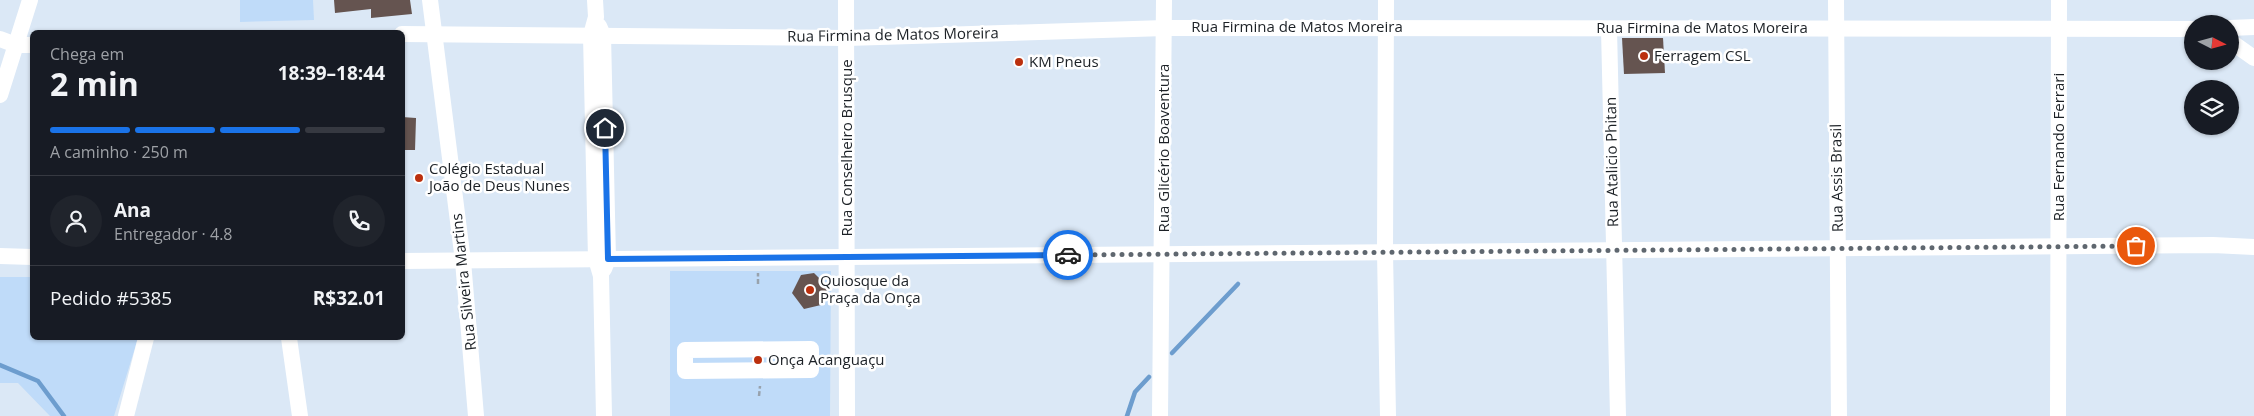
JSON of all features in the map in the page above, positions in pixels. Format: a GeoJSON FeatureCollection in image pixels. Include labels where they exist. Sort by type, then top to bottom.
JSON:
{"type":"FeatureCollection","features":[{"type":"Feature","properties":{"kind":"street"},"geometry":{"type":"LineString","coordinates":[[0,95],[24,45],[30,0]]}},
{"type":"Feature","properties":{"kind":"street","name":"Rua Silveira Martins"},"geometry":{"type":"LineString","coordinates":[[430,0],[463,261],[476,416]]}},
{"type":"Feature","properties":{"kind":"street"},"geometry":{"type":"LineString","coordinates":[[595,0],[604,416]]}},
{"type":"Feature","properties":{"kind":"street","name":"Rua Conselheiro Brusque"},"geometry":{"type":"LineString","coordinates":[[846,0],[847,416]]}},
{"type":"Feature","properties":{"kind":"street","name":"Rua Glicério Boaventura"},"geometry":{"type":"LineString","coordinates":[[1160,416],[1164,0]]}},
{"type":"Feature","properties":{"kind":"street"},"geometry":{"type":"LineString","coordinates":[[1386,0],[1385,252],[1388,416]]}},
{"type":"Feature","properties":{"kind":"street","name":"Rua Assis Brasil"},"geometry":{"type":"LineString","coordinates":[[1836,0],[1839,416]]}},
{"type":"Feature","properties":{"kind":"street","name":"Rua Fernando Ferrari"},"geometry":{"type":"LineString","coordinates":[[2058,416],[2059,0]]}},
{"type":"Feature","properties":{"kind":"street"},"geometry":{"type":"LineString","coordinates":[[2239,28],[2254,27]]}},
{"type":"Feature","properties":{"kind":"street","name":"Rua Firmina de Matos Moreira"},"geometry":{"type":"LineString","coordinates":[[405,34],[847,38],[1165,28],[2184,28]]}},
{"type":"Feature","properties":{"kind":"street","name":"Rua Atalicio Phitan"},"geometry":{"type":"LineString","coordinates":[[1609,29],[1618,416]]}},
{"type":"Feature","properties":{"kind":"street"},"geometry":{"type":"LineString","coordinates":[[0,39],[24,45]]}},
{"type":"Feature","properties":{"kind":"street"},"geometry":{"type":"LineString","coordinates":[[2239,47],[2254,58]]}},
{"type":"Feature","properties":{"kind":"street"},"geometry":{"type":"LineString","coordinates":[[405,261],[2058,246],[2213,245],[2254,247]]}},
{"type":"Feature","properties":{"kind":"street"},"geometry":{"type":"LineString","coordinates":[[0,256],[30,257]]}},
{"type":"Feature","properties":{"kind":"street"},"geometry":{"type":"LineString","coordinates":[[126,416],[145,340]]}},
{"type":"Feature","properties":{"kind":"street"},"geometry":{"type":"LineString","coordinates":[[289,340],[300,416]]}},
{"type":"Feature","properties":{"kind":"street"},"geometry":{"type":"LineString","coordinates":[[770,370],[771,349]]}},
{"type":"Feature","properties":{"kind":"street"},"geometry":{"type":"LineString","coordinates":[[771,349],[811,349],[811,370],[685,372],[685,350],[771,349]]}},
{"type":"Feature","properties":{"kind":"street"},"geometry":{"type":"LineString","coordinates":[[746,350],[746,371]]}},
{"type":"Feature","properties":{"kind":"path"},"geometry":{"type":"LineString","coordinates":[[758,271],[758,284]]}},
{"type":"Feature","properties":{"kind":"shaded area"},"geometry":{"type":"Polygon","coordinates":[[[240,0],[313,0],[314,20],[240,22],[240,0]]]}},
{"type":"Feature","properties":{"kind":"shaded area"},"geometry":{"type":"Polygon","coordinates":[[[670,271],[831,271],[830,416],[670,416],[670,271]]]}},
{"type":"Feature","properties":{"kind":"shaded area"},"geometry":{"type":"Polygon","coordinates":[[[0,277],[30,277],[30,340],[137,340],[114,416],[50,416],[18,383],[0,383],[0,277]]]}},
{"type":"Feature","properties":{"kind":"building"},"geometry":{"type":"Polygon","coordinates":[[[334,0],[410,0],[412,14],[371,18],[371,9],[335,13],[334,0]]]}},
{"type":"Feature","properties":{"kind":"building","name":"Ferragem CSL"},"geometry":{"type":"Polygon","coordinates":[[[1622,38],[1663,38],[1665,73],[1624,74],[1622,38]]]}},
{"type":"Feature","properties":{"kind":"building"},"geometry":{"type":"Polygon","coordinates":[[[405,117],[416,118],[415,150],[405,150],[405,117]]]}},
{"type":"Feature","properties":{"kind":"building","name":"Quiosque da Praça da Onça"},"geometry":{"type":"Polygon","coordinates":[[[814,273],[828,287],[821,305],[804,309],[792,293],[801,275],[814,273]]]}},
{"type":"Feature","properties":{"kind":"waterway"},"geometry":{"type":"LineString","coordinates":[[1172,353],[1238,284]]}},
{"type":"Feature","properties":{"kind":"waterway"},"geometry":{"type":"LineString","coordinates":[[0,365],[38,381],[64,416]]}},
{"type":"Feature","properties":{"kind":"waterway"},"geometry":{"type":"LineString","coordinates":[[1127,416],[1135,392],[1149,377]]}},
{"type":"Feature","properties":{"kind":"way so far"},"geometry":{"type":"LineString","coordinates":[[1068,255],[2136,246]]}},
{"type":"Feature","properties":{"kind":"place","name":"Ferragem CSL"},"geometry":{"type":"Point","coordinates":[1644,56]}},
{"type":"Feature","properties":{"kind":"place","name":"KM Pneus"},"geometry":{"type":"Point","coordinates":[1019,62]}},
{"type":"Feature","properties":{"kind":"place","name":"Colégio Estadual João de Deus Nunes"},"geometry":{"type":"Point","coordinates":[419,178]}},
{"type":"Feature","properties":{"kind":"place","name":"Quiosque da Praça da Onça"},"geometry":{"type":"Point","coordinates":[810,290]}},
{"type":"Feature","properties":{"kind":"place","name":"Onça Acanguaçu"},"geometry":{"type":"Point","coordinates":[758,360]}},
{"type":"Feature","properties":{"kind":"route"},"geometry":{"type":"LineString","coordinates":[[605,128],[608,259],[1068,255]]}}]}
